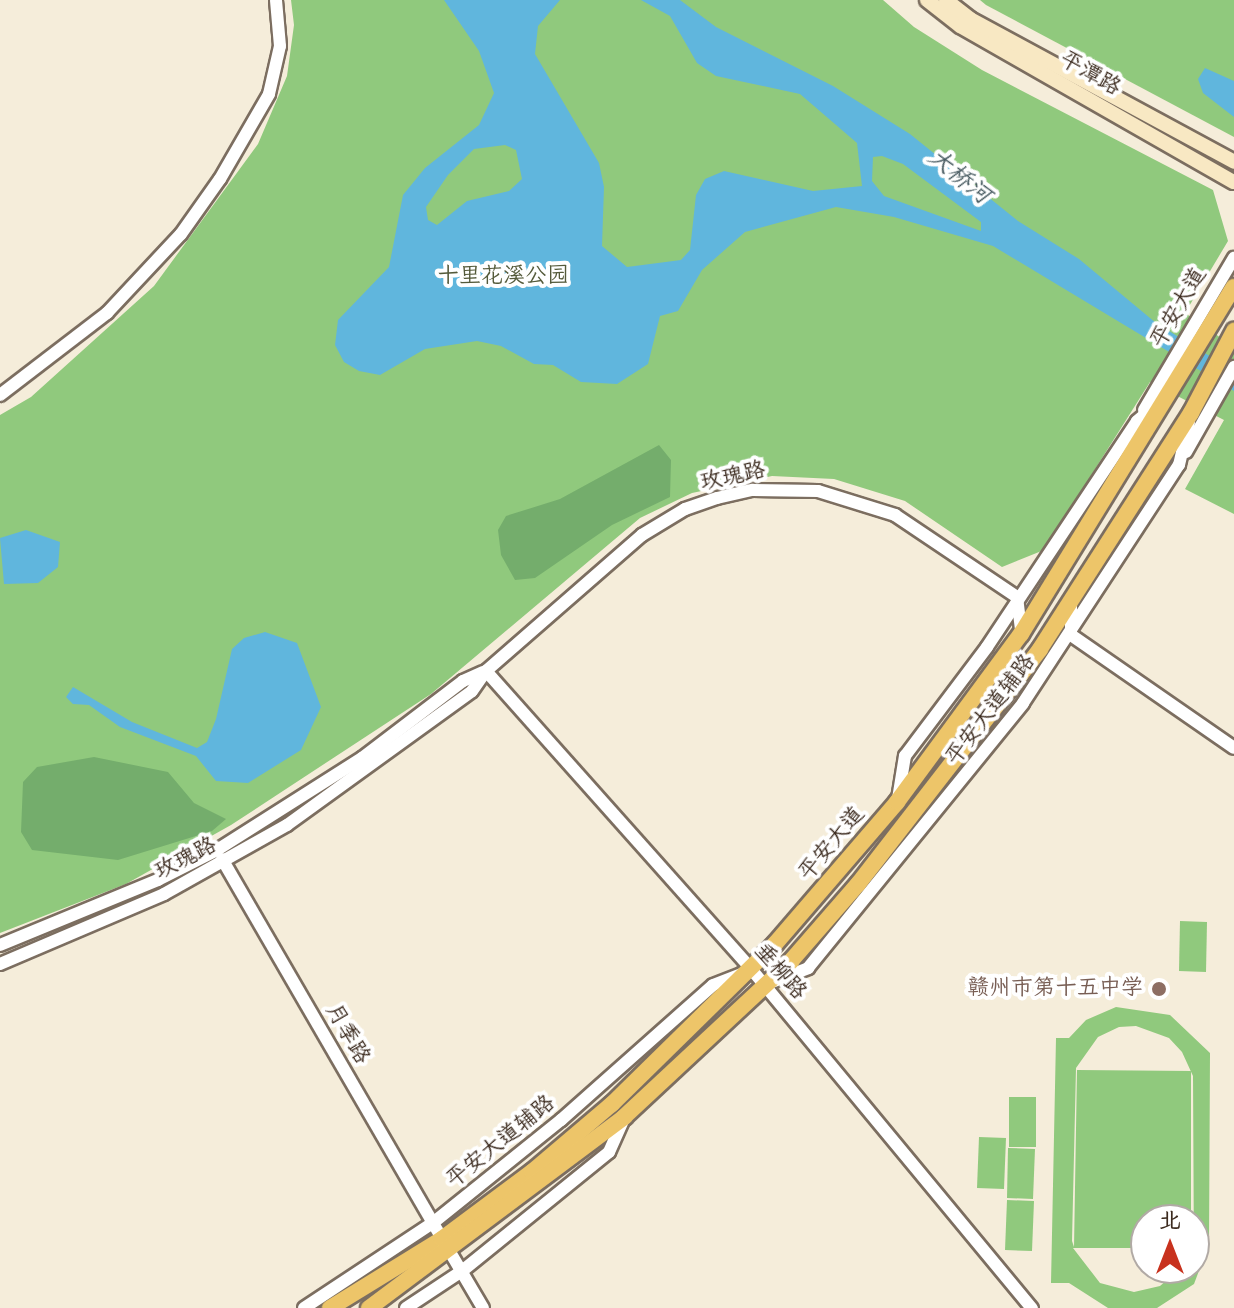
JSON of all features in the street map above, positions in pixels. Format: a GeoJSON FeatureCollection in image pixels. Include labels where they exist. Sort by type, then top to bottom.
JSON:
{"type":"FeatureCollection","features":[{"type":"Feature","properties":{"kind":"main road","name":"平潭路"},"geometry":{"type":"LineString","coordinates":[[927,0],[960,26],[1234,182]]}},
{"type":"Feature","properties":{"kind":"main road","name":"平潭路"},"geometry":{"type":"LineString","coordinates":[[946,0],[983,26],[1234,162]]}},
{"type":"Feature","properties":{"kind":"main road","name":"平安大道"},"geometry":{"type":"LineString","coordinates":[[369,1308],[612,1104],[752,970],[897,802],[1021,634],[1206,321],[1234,287]]}},
{"type":"Feature","properties":{"kind":"main road","name":"平安大道"},"geometry":{"type":"LineString","coordinates":[[330,1308],[446,1245],[624,1117],[765,985],[848,895],[1040,649],[1197,417],[1234,331]]}},
{"type":"Feature","properties":{"kind":"street"},"geometry":{"type":"LineString","coordinates":[[0,395],[107,313],[181,234],[220,179],[269,94],[280,46],[276,0]]}},
{"type":"Feature","properties":{"kind":"street","name":"平安大道"},"geometry":{"type":"LineString","coordinates":[[1206,321],[1234,258]]}},
{"type":"Feature","properties":{"kind":"street","name":"平安大道"},"geometry":{"type":"LineString","coordinates":[[1197,417],[1234,367]]}},
{"type":"Feature","properties":{"kind":"street","name":"平安大道辅路"},"geometry":{"type":"LineString","coordinates":[[897,802],[905,756],[1137,421],[1166,388]]}},
{"type":"Feature","properties":{"kind":"street","name":"平安大道辅路"},"geometry":{"type":"LineString","coordinates":[[765,985],[808,968],[914,843],[1071,635],[1179,465],[1197,417]]}},
{"type":"Feature","properties":{"kind":"street","name":"玫瑰路"},"geometry":{"type":"LineString","coordinates":[[0,964],[224,863],[371,768],[472,691],[486,671],[642,535],[685,509],[753,490],[818,491],[891,514],[1017,597]]}},
{"type":"Feature","properties":{"kind":"street"},"geometry":{"type":"LineString","coordinates":[[1021,634],[1017,597],[1052,586]]}},
{"type":"Feature","properties":{"kind":"street"},"geometry":{"type":"LineString","coordinates":[[1073,598],[1067,622],[1071,635],[1234,748]]}},
{"type":"Feature","properties":{"kind":"street"},"geometry":{"type":"LineString","coordinates":[[1040,649],[1071,635]]}},
{"type":"Feature","properties":{"kind":"street","name":"玫瑰路"},"geometry":{"type":"LineString","coordinates":[[0,945],[158,880],[217,850],[362,758],[463,681],[486,671]]}},
{"type":"Feature","properties":{"kind":"street","name":"垂柳路"},"geometry":{"type":"LineString","coordinates":[[486,671],[765,985],[1032,1308]]}},
{"type":"Feature","properties":{"kind":"street"},"geometry":{"type":"LineString","coordinates":[[914,843],[919,805]]}},
{"type":"Feature","properties":{"kind":"street","name":"月季路"},"geometry":{"type":"LineString","coordinates":[[217,850],[483,1308]]}},
{"type":"Feature","properties":{"kind":"street","name":"平安大道辅路"},"geometry":{"type":"LineString","coordinates":[[304,1308],[434,1222],[561,1120],[713,985],[752,970]]}},
{"type":"Feature","properties":{"kind":"street"},"geometry":{"type":"LineString","coordinates":[[561,1120],[612,1104]]}},
{"type":"Feature","properties":{"kind":"street"},"geometry":{"type":"LineString","coordinates":[[406,1308],[462,1271],[609,1152],[624,1117]]}},
{"type":"Feature","properties":{"kind":"green space","name":"十里花溪公园"},"geometry":{"type":"Polygon","coordinates":[[[291,0],[883,0],[914,27],[982,70],[1213,190],[1228,241],[1185,313],[1234,347],[1234,514],[1185,489],[1224,420],[1150,382],[1044,550],[1002,567],[905,501],[834,479],[772,476],[692,493],[640,518],[431,694],[231,825],[126,884],[0,933],[0,415],[31,397],[154,286],[258,144],[287,76],[294,25],[291,0]]]}},
{"type":"Feature","properties":{"kind":"green space"},"geometry":{"type":"Polygon","coordinates":[[[980,0],[1234,0],[1234,137],[986,5],[980,0]]]}},
{"type":"Feature","properties":{"kind":"green space"},"geometry":{"type":"Polygon","coordinates":[[[659,445],[671,460],[670,497],[612,525],[535,578],[515,580],[501,555],[498,530],[506,516],[560,499],[659,445]]]}},
{"type":"Feature","properties":{"kind":"green space"},"geometry":{"type":"Polygon","coordinates":[[[94,757],[168,772],[194,803],[226,819],[212,831],[118,860],[32,850],[21,832],[23,782],[37,767],[94,757]]]}},
{"type":"Feature","properties":{"kind":"green space"},"geometry":{"type":"Polygon","coordinates":[[[1180,921],[1207,922],[1206,972],[1179,971],[1180,921]]]}},
{"type":"Feature","properties":{"kind":"green space"},"geometry":{"type":"Polygon","coordinates":[[[1116,1007],[1170,1015],[1210,1053],[1209,1204],[1194,1204],[1191,1072],[1191,1204],[1130,1204],[1130,1248],[1073,1248],[1100,1283],[1134,1292],[1162,1284],[1194,1284],[1157,1308],[1108,1308],[1069,1283],[1051,1283],[1056,1038],[1069,1038],[1086,1020],[1116,1007]],[[1136,1026],[1119,1027],[1098,1037],[1076,1068],[1074,1247],[1077,1070],[1191,1071],[1182,1052],[1169,1038],[1136,1026]]]}},
{"type":"Feature","properties":{"kind":"green space"},"geometry":{"type":"Polygon","coordinates":[[[1009,1097],[1036,1097],[1036,1147],[1009,1147],[1009,1097]]]}},
{"type":"Feature","properties":{"kind":"green space"},"geometry":{"type":"Polygon","coordinates":[[[979,1137],[1006,1138],[1004,1189],[977,1188],[979,1137]]]}},
{"type":"Feature","properties":{"kind":"green space"},"geometry":{"type":"Polygon","coordinates":[[[1008,1148],[1035,1149],[1033,1199],[1007,1198],[1008,1148]]]}},
{"type":"Feature","properties":{"kind":"green space"},"geometry":{"type":"Polygon","coordinates":[[[1007,1200],[1034,1201],[1032,1251],[1005,1250],[1007,1200]]]}},
{"type":"Feature","properties":{"kind":"water","name":"大桥河"},"geometry":{"type":"Polygon","coordinates":[[[444,0],[560,0],[538,26],[535,54],[599,163],[604,187],[602,246],[627,267],[681,260],[690,250],[696,195],[705,179],[724,171],[813,191],[862,186],[857,143],[800,94],[716,76],[697,63],[670,16],[641,0],[680,0],[716,27],[833,86],[910,134],[1018,221],[1079,259],[1156,323],[1234,371],[1234,391],[993,246],[894,217],[836,207],[745,232],[702,270],[678,311],[660,316],[648,364],[617,384],[581,382],[553,365],[534,364],[501,346],[477,341],[425,349],[380,375],[359,371],[344,362],[335,345],[338,320],[389,267],[403,195],[425,168],[479,125],[494,93],[479,51],[444,0]],[[505,145],[474,149],[448,175],[426,207],[428,220],[437,225],[467,201],[509,191],[522,179],[516,150],[505,145]],[[882,156],[873,157],[872,181],[884,196],[981,231],[981,222],[903,164],[882,156]]]}},
{"type":"Feature","properties":{"kind":"water"},"geometry":{"type":"Polygon","coordinates":[[[1205,68],[1234,81],[1234,117],[1203,93],[1198,79],[1205,68]]]}},
{"type":"Feature","properties":{"kind":"water"},"geometry":{"type":"Polygon","coordinates":[[[26,530],[60,542],[58,567],[38,583],[4,584],[0,538],[26,530]]]}},
{"type":"Feature","properties":{"kind":"water"},"geometry":{"type":"Polygon","coordinates":[[[265,632],[297,643],[321,707],[301,750],[248,783],[216,781],[196,756],[120,727],[89,705],[73,704],[66,697],[73,687],[132,722],[197,748],[207,742],[216,719],[232,649],[244,638],[265,632]]]}},
{"type":"Feature","properties":{"kind":"place","name":"赣州市第十五中学"},"geometry":{"type":"Point","coordinates":[1159,989]}}]}
